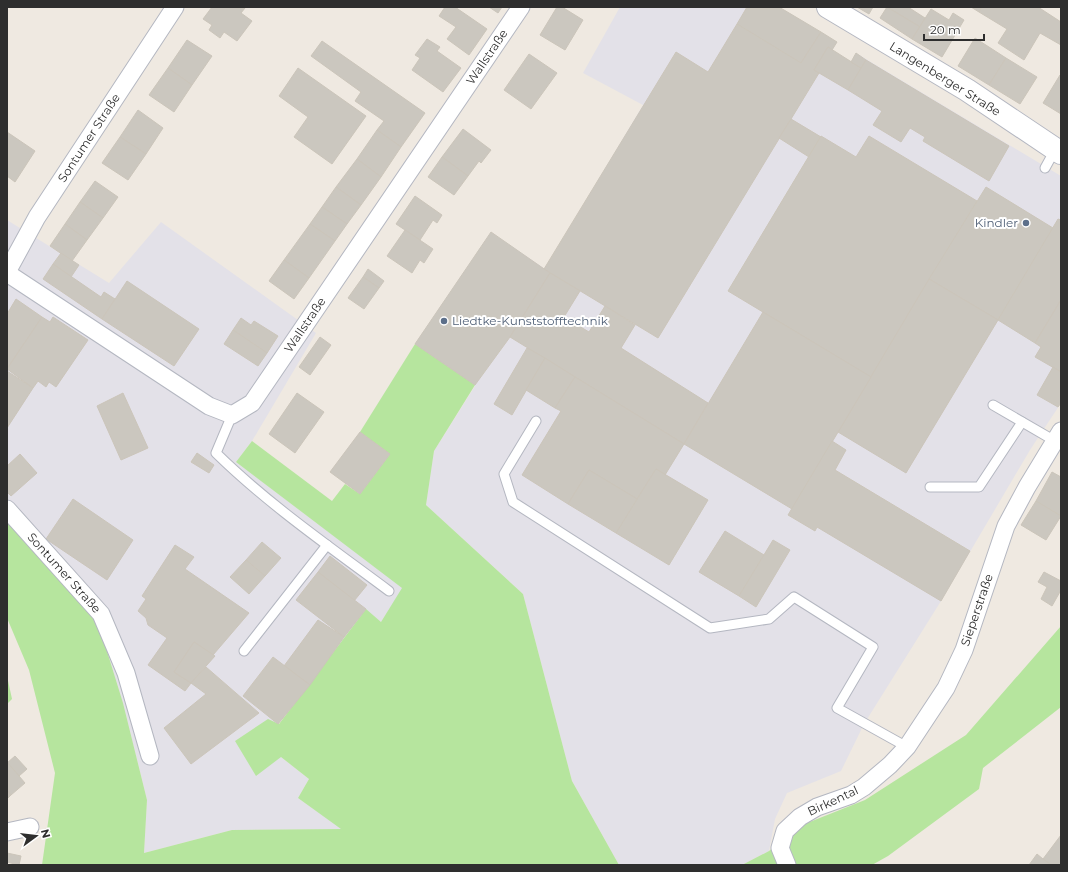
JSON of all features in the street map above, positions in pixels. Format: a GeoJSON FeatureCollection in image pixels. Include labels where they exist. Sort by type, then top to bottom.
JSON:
{"type":"FeatureCollection","features":[{"type":"Feature","properties":{"kind":"main road","name":"Langenberger Straße"},"geometry":{"type":"LineString","coordinates":[[828,7],[967,90],[1054,157]]}},
{"type":"Feature","properties":{"kind":"street","name":"Sontumer Straße"},"geometry":{"type":"LineString","coordinates":[[7,272],[38,217],[175,7]]}},
{"type":"Feature","properties":{"kind":"street","name":"Wallstraße"},"geometry":{"type":"LineString","coordinates":[[232,415],[252,403],[521,7]]}},
{"type":"Feature","properties":{"kind":"street"},"geometry":{"type":"LineString","coordinates":[[7,272],[209,406],[232,415]]}},
{"type":"Feature","properties":{"kind":"street","name":"Sieperstraße"},"geometry":{"type":"LineString","coordinates":[[907,746],[946,688],[964,650],[1006,526],[1027,487],[1058,436]]}},
{"type":"Feature","properties":{"kind":"street","name":"Sontumer Straße"},"geometry":{"type":"LineString","coordinates":[[7,509],[101,614],[126,673],[150,756]]}},
{"type":"Feature","properties":{"kind":"street","name":"Birkental"},"geometry":{"type":"LineString","coordinates":[[787,865],[780,848],[785,831],[800,817],[818,807],[851,795],[864,787],[890,765],[907,746]]}},
{"type":"Feature","properties":{"kind":"street"},"geometry":{"type":"LineString","coordinates":[[7,832],[30,827]]}},
{"type":"Feature","properties":{"kind":"lane"},"geometry":{"type":"LineString","coordinates":[[993,405],[1022,422],[1058,436]]}},
{"type":"Feature","properties":{"kind":"lane"},"geometry":{"type":"LineString","coordinates":[[232,415],[216,453],[235,472],[327,545],[389,591]]}},
{"type":"Feature","properties":{"kind":"lane"},"geometry":{"type":"LineString","coordinates":[[536,421],[504,474],[513,502],[710,628],[769,619],[794,597],[873,647],[837,708],[869,727],[907,746]]}},
{"type":"Feature","properties":{"kind":"lane"},"geometry":{"type":"LineString","coordinates":[[930,487],[979,487],[1022,422]]}},
{"type":"Feature","properties":{"kind":"lane"},"geometry":{"type":"LineString","coordinates":[[244,651],[327,545]]}},
{"type":"Feature","properties":{"kind":"shaded area"},"geometry":{"type":"Polygon","coordinates":[[[620,7],[779,7],[837,42],[832,51],[851,62],[856,53],[1061,176],[1061,403],[1030,450],[941,601],[864,724],[841,771],[787,793],[775,819],[769,851],[742,865],[619,865],[572,781],[523,594],[426,505],[434,451],[475,386],[415,344],[491,232],[545,269],[643,105],[583,73],[620,7]]]}},
{"type":"Feature","properties":{"kind":"shaded area"},"geometry":{"type":"Polygon","coordinates":[[[7,220],[109,283],[161,222],[316,333],[252,441],[236,462],[403,588],[381,622],[366,610],[278,724],[281,757],[309,779],[298,798],[342,829],[232,830],[144,853],[147,800],[123,703],[98,622],[7,520],[7,220]]]}},
{"type":"Feature","properties":{"kind":"green space"},"geometry":{"type":"Polygon","coordinates":[[[415,344],[475,385],[434,451],[426,505],[523,594],[572,781],[619,865],[42,865],[55,773],[29,670],[7,618],[7,520],[98,622],[123,703],[147,800],[144,853],[232,830],[341,829],[298,798],[309,779],[281,757],[256,776],[235,741],[268,719],[279,724],[366,609],[381,622],[402,588],[236,462],[252,441],[332,501],[345,484],[360,494],[390,454],[360,432],[415,344]]]}},
{"type":"Feature","properties":{"kind":"green space"},"geometry":{"type":"Polygon","coordinates":[[[1061,626],[1061,707],[983,768],[979,789],[888,856],[872,865],[742,865],[769,851],[797,827],[865,800],[966,735],[1061,626]]]}},
{"type":"Feature","properties":{"kind":"green space"},"geometry":{"type":"Polygon","coordinates":[[[7,676],[12,699],[7,704],[7,676]]]}},
{"type":"Feature","properties":{"kind":"building"},"geometry":{"type":"Polygon","coordinates":[[[212,7],[245,8],[241,13],[252,21],[237,41],[224,32],[220,38],[209,30],[212,25],[203,19],[212,7]]]}},
{"type":"Feature","properties":{"kind":"building"},"geometry":{"type":"Polygon","coordinates":[[[445,7],[455,7],[487,29],[469,55],[447,39],[456,27],[439,16],[445,7]]]}},
{"type":"Feature","properties":{"kind":"building"},"geometry":{"type":"Polygon","coordinates":[[[489,7],[502,7],[498,13],[489,7]]]}},
{"type":"Feature","properties":{"kind":"building"},"geometry":{"type":"Polygon","coordinates":[[[557,7],[562,7],[583,20],[565,50],[540,35],[557,7]]]}},
{"type":"Feature","properties":{"kind":"building"},"geometry":{"type":"Polygon","coordinates":[[[747,7],[779,7],[821,32],[801,63],[737,24],[747,7]]]}},
{"type":"Feature","properties":{"kind":"building"},"geometry":{"type":"Polygon","coordinates":[[[857,7],[873,7],[869,14],[857,7]]]}},
{"type":"Feature","properties":{"kind":"building"},"geometry":{"type":"Polygon","coordinates":[[[887,7],[908,7],[925,18],[920,27],[887,7]]]}},
{"type":"Feature","properties":{"kind":"building"},"geometry":{"type":"Polygon","coordinates":[[[887,7],[920,27],[912,39],[880,18],[887,7]]]}},
{"type":"Feature","properties":{"kind":"building"},"geometry":{"type":"Polygon","coordinates":[[[971,7],[982,7],[979,12],[971,7]]]}},
{"type":"Feature","properties":{"kind":"building"},"geometry":{"type":"Polygon","coordinates":[[[982,7],[1038,7],[1061,22],[1061,45],[1040,33],[1024,60],[998,43],[1007,29],[979,12],[982,7]]]}},
{"type":"Feature","properties":{"kind":"building"},"geometry":{"type":"Polygon","coordinates":[[[931,9],[949,20],[953,13],[964,20],[942,57],[912,39],[931,9]]]}},
{"type":"Feature","properties":{"kind":"building"},"geometry":{"type":"Polygon","coordinates":[[[737,24],[801,63],[821,32],[837,42],[832,50],[828,47],[814,70],[819,73],[658,338],[544,269],[676,52],[708,72],[737,24]]]}},
{"type":"Feature","properties":{"kind":"building"},"geometry":{"type":"Polygon","coordinates":[[[975,38],[1006,58],[989,85],[958,66],[975,38]]]}},
{"type":"Feature","properties":{"kind":"building"},"geometry":{"type":"Polygon","coordinates":[[[427,39],[440,47],[437,51],[461,68],[443,92],[412,70],[420,58],[415,55],[427,39]]]}},
{"type":"Feature","properties":{"kind":"building"},"geometry":{"type":"Polygon","coordinates":[[[187,40],[212,56],[192,85],[168,68],[187,40]]]}},
{"type":"Feature","properties":{"kind":"building"},"geometry":{"type":"Polygon","coordinates":[[[322,41],[425,113],[401,147],[377,130],[384,121],[355,101],[361,92],[311,56],[322,41]]]}},
{"type":"Feature","properties":{"kind":"building"},"geometry":{"type":"Polygon","coordinates":[[[828,47],[861,68],[848,90],[814,70],[828,47]]]}},
{"type":"Feature","properties":{"kind":"building"},"geometry":{"type":"Polygon","coordinates":[[[856,53],[866,60],[861,68],[851,62],[856,53]]]}},
{"type":"Feature","properties":{"kind":"building"},"geometry":{"type":"Polygon","coordinates":[[[529,54],[557,73],[531,109],[504,90],[529,54]]]}},
{"type":"Feature","properties":{"kind":"building"},"geometry":{"type":"Polygon","coordinates":[[[1006,58],[1037,77],[1020,104],[989,85],[1006,58]]]}},
{"type":"Feature","properties":{"kind":"building"},"geometry":{"type":"Polygon","coordinates":[[[866,60],[1009,146],[989,181],[923,141],[925,137],[910,128],[901,142],[873,125],[882,111],[848,90],[866,60]]]}},
{"type":"Feature","properties":{"kind":"building"},"geometry":{"type":"Polygon","coordinates":[[[168,68],[192,85],[174,112],[149,95],[168,68]]]}},
{"type":"Feature","properties":{"kind":"building"},"geometry":{"type":"Polygon","coordinates":[[[298,68],[366,116],[332,164],[294,137],[308,117],[279,96],[298,68]]]}},
{"type":"Feature","properties":{"kind":"building"},"geometry":{"type":"Polygon","coordinates":[[[1061,75],[1061,114],[1043,103],[1061,75]]]}},
{"type":"Feature","properties":{"kind":"building"},"geometry":{"type":"Polygon","coordinates":[[[138,110],[163,128],[146,154],[120,137],[138,110]]]}},
{"type":"Feature","properties":{"kind":"building"},"geometry":{"type":"Polygon","coordinates":[[[791,119],[821,137],[809,157],[779,138],[791,119]]]}},
{"type":"Feature","properties":{"kind":"building"},"geometry":{"type":"Polygon","coordinates":[[[463,129],[491,150],[481,163],[479,161],[468,176],[442,157],[463,129]]]}},
{"type":"Feature","properties":{"kind":"building"},"geometry":{"type":"Polygon","coordinates":[[[377,130],[401,147],[381,177],[357,159],[377,130]]]}},
{"type":"Feature","properties":{"kind":"building"},"geometry":{"type":"Polygon","coordinates":[[[7,132],[35,151],[15,182],[7,176],[7,132]]]}},
{"type":"Feature","properties":{"kind":"building"},"geometry":{"type":"Polygon","coordinates":[[[821,136],[856,157],[869,136],[977,201],[871,377],[728,291],[821,136]]]}},
{"type":"Feature","properties":{"kind":"building"},"geometry":{"type":"Polygon","coordinates":[[[120,137],[146,154],[128,180],[102,163],[120,137]]]}},
{"type":"Feature","properties":{"kind":"building"},"geometry":{"type":"Polygon","coordinates":[[[442,157],[468,176],[454,195],[428,177],[442,157]]]}},
{"type":"Feature","properties":{"kind":"building"},"geometry":{"type":"Polygon","coordinates":[[[357,159],[381,177],[361,205],[336,187],[357,159]]]}},
{"type":"Feature","properties":{"kind":"building"},"geometry":{"type":"Polygon","coordinates":[[[95,181],[118,197],[103,218],[80,202],[95,181]]]}},
{"type":"Feature","properties":{"kind":"building"},"geometry":{"type":"Polygon","coordinates":[[[336,187],[361,205],[347,224],[322,207],[336,187]]]}},
{"type":"Feature","properties":{"kind":"building"},"geometry":{"type":"Polygon","coordinates":[[[986,187],[1053,228],[998,320],[929,279],[986,187]]]}},
{"type":"Feature","properties":{"kind":"building"},"geometry":{"type":"Polygon","coordinates":[[[415,196],[442,215],[437,223],[433,220],[420,240],[396,224],[415,196]]]}},
{"type":"Feature","properties":{"kind":"building"},"geometry":{"type":"Polygon","coordinates":[[[80,202],[103,218],[87,240],[65,224],[80,202]]]}},
{"type":"Feature","properties":{"kind":"building"},"geometry":{"type":"Polygon","coordinates":[[[322,207],[347,224],[335,241],[310,224],[322,207]]]}},
{"type":"Feature","properties":{"kind":"building"},"geometry":{"type":"Polygon","coordinates":[[[1058,219],[1061,220],[1061,300],[1035,343],[998,320],[1058,219]]]}},
{"type":"Feature","properties":{"kind":"building"},"geometry":{"type":"Polygon","coordinates":[[[65,224],[87,240],[72,261],[50,246],[65,224]]]}},
{"type":"Feature","properties":{"kind":"building"},"geometry":{"type":"Polygon","coordinates":[[[310,224],[335,241],[309,278],[284,260],[310,224]]]}},
{"type":"Feature","properties":{"kind":"building"},"geometry":{"type":"Polygon","coordinates":[[[405,230],[433,249],[424,263],[420,260],[412,273],[387,256],[405,230]]]}},
{"type":"Feature","properties":{"kind":"building"},"geometry":{"type":"Polygon","coordinates":[[[491,232],[550,273],[510,337],[475,385],[415,344],[491,232]]]}},
{"type":"Feature","properties":{"kind":"building"},"geometry":{"type":"Polygon","coordinates":[[[61,253],[79,265],[71,277],[53,264],[61,253]]]}},
{"type":"Feature","properties":{"kind":"building"},"geometry":{"type":"Polygon","coordinates":[[[284,260],[309,278],[294,299],[269,281],[284,260]]]}},
{"type":"Feature","properties":{"kind":"building"},"geometry":{"type":"Polygon","coordinates":[[[53,264],[101,297],[104,292],[115,299],[102,319],[43,279],[53,264]]]}},
{"type":"Feature","properties":{"kind":"building"},"geometry":{"type":"Polygon","coordinates":[[[368,269],[384,281],[379,288],[363,277],[368,269]]]}},
{"type":"Feature","properties":{"kind":"building"},"geometry":{"type":"Polygon","coordinates":[[[550,273],[580,291],[564,317],[589,332],[605,306],[635,325],[621,348],[708,403],[684,444],[510,337],[550,273]]]}},
{"type":"Feature","properties":{"kind":"building"},"geometry":{"type":"Polygon","coordinates":[[[363,277],[379,288],[364,309],[348,298],[363,277]]]}},
{"type":"Feature","properties":{"kind":"building"},"geometry":{"type":"Polygon","coordinates":[[[929,279],[998,320],[906,473],[838,432],[929,279]]]}},
{"type":"Feature","properties":{"kind":"building"},"geometry":{"type":"Polygon","coordinates":[[[127,281],[199,329],[174,366],[102,319],[127,281]]]}},
{"type":"Feature","properties":{"kind":"building"},"geometry":{"type":"Polygon","coordinates":[[[16,299],[42,317],[7,369],[7,314],[16,299]]]}},
{"type":"Feature","properties":{"kind":"building"},"geometry":{"type":"Polygon","coordinates":[[[1061,300],[1061,372],[1035,357],[1041,347],[1035,343],[1061,300]]]}},
{"type":"Feature","properties":{"kind":"building"},"geometry":{"type":"Polygon","coordinates":[[[763,312],[871,377],[792,509],[684,444],[763,312]]]}},
{"type":"Feature","properties":{"kind":"building"},"geometry":{"type":"Polygon","coordinates":[[[42,317],[50,322],[53,317],[88,340],[56,387],[49,382],[46,387],[38,381],[33,388],[7,369],[42,317]]]}},
{"type":"Feature","properties":{"kind":"building"},"geometry":{"type":"Polygon","coordinates":[[[241,318],[251,325],[254,321],[278,336],[267,353],[233,330],[241,318]]]}},
{"type":"Feature","properties":{"kind":"building"},"geometry":{"type":"Polygon","coordinates":[[[233,330],[267,353],[258,366],[224,344],[233,330]]]}},
{"type":"Feature","properties":{"kind":"building"},"geometry":{"type":"Polygon","coordinates":[[[320,337],[331,345],[310,375],[299,367],[320,337]]]}},
{"type":"Feature","properties":{"kind":"building"},"geometry":{"type":"Polygon","coordinates":[[[527,348],[545,358],[512,415],[494,404],[527,348]]]}},
{"type":"Feature","properties":{"kind":"building"},"geometry":{"type":"Polygon","coordinates":[[[545,358],[575,377],[555,408],[526,390],[545,358]]]}},
{"type":"Feature","properties":{"kind":"building"},"geometry":{"type":"Polygon","coordinates":[[[1053,367],[1061,372],[1061,403],[1058,407],[1037,395],[1053,367]]]}},
{"type":"Feature","properties":{"kind":"building"},"geometry":{"type":"Polygon","coordinates":[[[7,371],[33,388],[7,428],[7,371]]]}},
{"type":"Feature","properties":{"kind":"building"},"geometry":{"type":"Polygon","coordinates":[[[575,377],[684,444],[665,475],[656,469],[637,499],[589,470],[568,504],[522,475],[561,411],[555,408],[575,377]]]}},
{"type":"Feature","properties":{"kind":"building"},"geometry":{"type":"Polygon","coordinates":[[[123,393],[148,448],[121,460],[97,406],[123,393]]]}},
{"type":"Feature","properties":{"kind":"building"},"geometry":{"type":"Polygon","coordinates":[[[297,393],[324,412],[295,453],[269,434],[297,393]]]}},
{"type":"Feature","properties":{"kind":"building"},"geometry":{"type":"Polygon","coordinates":[[[360,432],[390,454],[360,494],[330,472],[360,432]]]}},
{"type":"Feature","properties":{"kind":"building"},"geometry":{"type":"Polygon","coordinates":[[[832,441],[846,450],[835,470],[970,551],[941,601],[817,527],[815,531],[788,515],[832,441]]]}},
{"type":"Feature","properties":{"kind":"building"},"geometry":{"type":"Polygon","coordinates":[[[197,453],[214,465],[209,473],[191,462],[197,453]]]}},
{"type":"Feature","properties":{"kind":"building"},"geometry":{"type":"Polygon","coordinates":[[[20,454],[37,473],[11,496],[7,492],[7,466],[20,454]]]}},
{"type":"Feature","properties":{"kind":"building"},"geometry":{"type":"Polygon","coordinates":[[[656,469],[708,500],[669,565],[616,533],[656,469]]]}},
{"type":"Feature","properties":{"kind":"building"},"geometry":{"type":"Polygon","coordinates":[[[589,470],[637,499],[616,533],[568,504],[589,470]]]}},
{"type":"Feature","properties":{"kind":"building"},"geometry":{"type":"Polygon","coordinates":[[[1052,472],[1061,477],[1061,516],[1036,501],[1052,472]]]}},
{"type":"Feature","properties":{"kind":"building"},"geometry":{"type":"Polygon","coordinates":[[[73,499],[133,540],[107,580],[46,539],[73,499]]]}},
{"type":"Feature","properties":{"kind":"building"},"geometry":{"type":"Polygon","coordinates":[[[1036,501],[1061,516],[1046,540],[1021,525],[1036,501]]]}},
{"type":"Feature","properties":{"kind":"building"},"geometry":{"type":"Polygon","coordinates":[[[725,531],[764,555],[739,596],[699,572],[725,531]]]}},
{"type":"Feature","properties":{"kind":"building"},"geometry":{"type":"Polygon","coordinates":[[[773,540],[790,550],[756,607],[739,596],[773,540]]]}},
{"type":"Feature","properties":{"kind":"building"},"geometry":{"type":"Polygon","coordinates":[[[262,542],[281,558],[265,576],[246,560],[262,542]]]}},
{"type":"Feature","properties":{"kind":"building"},"geometry":{"type":"Polygon","coordinates":[[[175,545],[194,557],[185,569],[249,613],[213,655],[194,642],[174,672],[191,683],[185,691],[148,665],[167,638],[148,625],[146,618],[138,611],[146,599],[142,596],[175,545]]]}},
{"type":"Feature","properties":{"kind":"building"},"geometry":{"type":"Polygon","coordinates":[[[330,556],[367,585],[354,601],[318,572],[330,556]]]}},
{"type":"Feature","properties":{"kind":"building"},"geometry":{"type":"Polygon","coordinates":[[[246,560],[265,576],[249,594],[230,577],[246,560]]]}},
{"type":"Feature","properties":{"kind":"building"},"geometry":{"type":"Polygon","coordinates":[[[318,572],[366,609],[344,637],[296,600],[318,572]]]}},
{"type":"Feature","properties":{"kind":"building"},"geometry":{"type":"Polygon","coordinates":[[[1044,572],[1061,581],[1061,590],[1052,606],[1041,599],[1047,587],[1038,582],[1044,572]]]}},
{"type":"Feature","properties":{"kind":"building"},"geometry":{"type":"Polygon","coordinates":[[[318,620],[344,637],[310,685],[284,666],[318,620]]]}},
{"type":"Feature","properties":{"kind":"building"},"geometry":{"type":"Polygon","coordinates":[[[194,642],[215,656],[191,683],[174,672],[194,642]]]}},
{"type":"Feature","properties":{"kind":"building"},"geometry":{"type":"Polygon","coordinates":[[[273,657],[310,685],[278,724],[243,696],[273,657]]]}},
{"type":"Feature","properties":{"kind":"building"},"geometry":{"type":"Polygon","coordinates":[[[206,667],[259,713],[191,764],[164,728],[206,694],[191,683],[206,667]]]}},
{"type":"Feature","properties":{"kind":"building"},"geometry":{"type":"Polygon","coordinates":[[[15,756],[27,769],[19,776],[7,763],[15,756]]]}},
{"type":"Feature","properties":{"kind":"building"},"geometry":{"type":"Polygon","coordinates":[[[7,762],[25,783],[11,795],[7,790],[7,762]]]}},
{"type":"Feature","properties":{"kind":"building"},"geometry":{"type":"Polygon","coordinates":[[[7,790],[11,795],[7,799],[7,790]]]}},
{"type":"Feature","properties":{"kind":"building"},"geometry":{"type":"Polygon","coordinates":[[[1061,835],[1061,865],[1051,865],[1043,859],[1061,835]]]}},
{"type":"Feature","properties":{"kind":"building"},"geometry":{"type":"Polygon","coordinates":[[[7,853],[21,856],[19,865],[7,862],[7,853]]]}},
{"type":"Feature","properties":{"kind":"building"},"geometry":{"type":"Polygon","coordinates":[[[1037,854],[1043,859],[1051,865],[1029,865],[1037,854]]]}},
{"type":"Feature","properties":{"kind":"place","name":"Kindler"},"geometry":{"type":"Point","coordinates":[1026,223]}},
{"type":"Feature","properties":{"kind":"place","name":"Liedtke-Kunststofftechnik"},"geometry":{"type":"Point","coordinates":[444,321]}}]}
